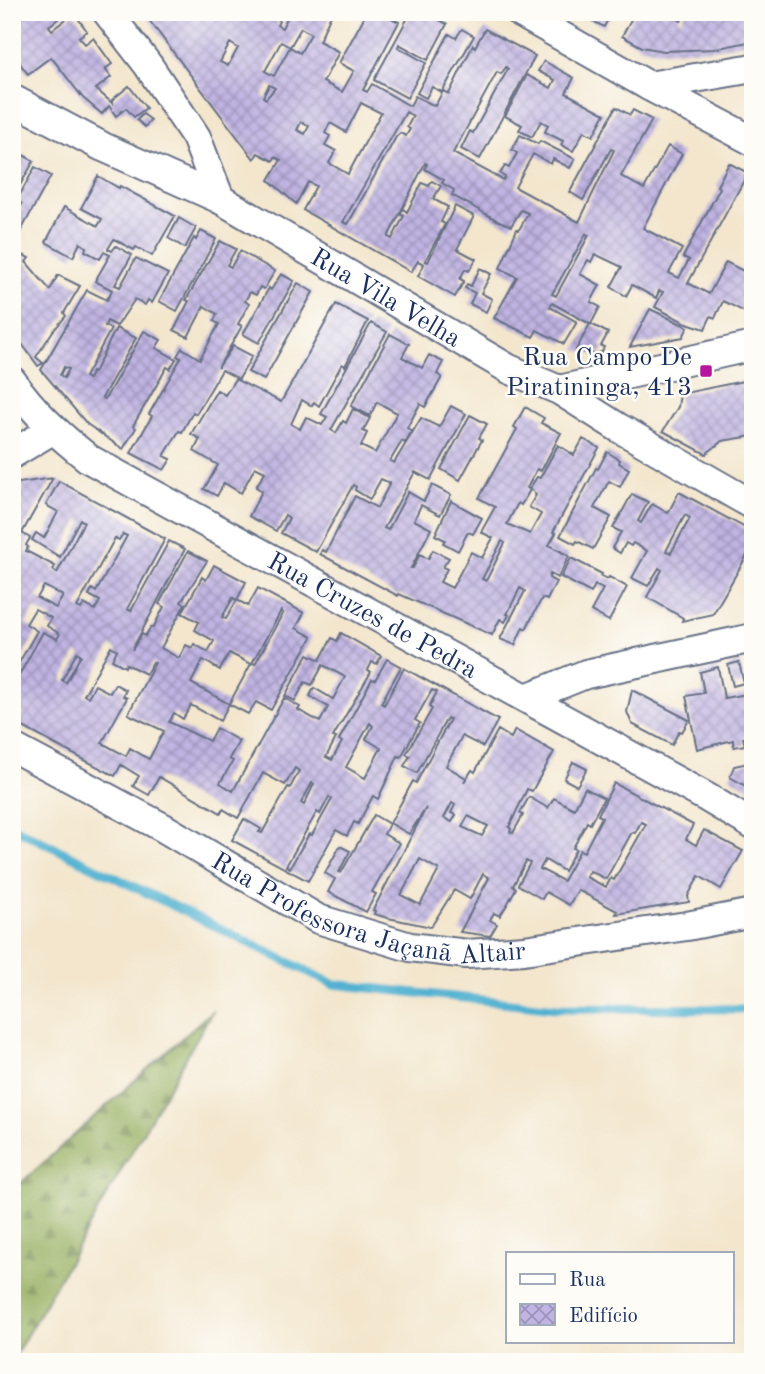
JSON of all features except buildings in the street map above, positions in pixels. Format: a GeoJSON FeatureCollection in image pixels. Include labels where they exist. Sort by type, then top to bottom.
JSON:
{"type":"FeatureCollection","features":[{"type":"Feature","properties":{"kind":"street"},"geometry":{"type":"LineString","coordinates":[[107,12],[148,65],[196,137],[220,199]]}},
{"type":"Feature","properties":{"kind":"street"},"geometry":{"type":"LineString","coordinates":[[519,12],[753,141]]}},
{"type":"Feature","properties":{"kind":"street"},"geometry":{"type":"LineString","coordinates":[[649,86],[753,68]]}},
{"type":"Feature","properties":{"kind":"street","name":"Rua Vila Velha"},"geometry":{"type":"LineString","coordinates":[[12,99],[103,147],[220,199],[509,369],[559,390],[753,505]]}},
{"type":"Feature","properties":{"kind":"street"},"geometry":{"type":"LineString","coordinates":[[559,390],[753,346]]}},
{"type":"Feature","properties":{"kind":"street","name":"Rua Cruzes de Pedra"},"geometry":{"type":"LineString","coordinates":[[12,381],[52,430],[89,459],[753,825]]}},
{"type":"Feature","properties":{"kind":"street"},"geometry":{"type":"LineString","coordinates":[[12,454],[52,430]]}},
{"type":"Feature","properties":{"kind":"street"},"geometry":{"type":"LineString","coordinates":[[526,698],[586,674],[753,638]]}},
{"type":"Feature","properties":{"kind":"street","name":"Rua Professora Jaçanã Altair"},"geometry":{"type":"LineString","coordinates":[[12,747],[162,827],[318,919],[410,947],[467,954],[524,950],[687,926],[753,913]]}},
{"type":"Feature","properties":{"kind":"green space"},"geometry":{"type":"Polygon","coordinates":[[[213,1010],[12,1361],[12,1191],[213,1010]]]}},
{"type":"Feature","properties":{"kind":"waterway"},"geometry":{"type":"LineString","coordinates":[[12,827],[333,984],[556,1008],[753,1009]]}},
{"type":"Feature","properties":{"kind":"place","name":"Rua Campo De Piratininga, 413"},"geometry":{"type":"Point","coordinates":[706,371]}}]}
